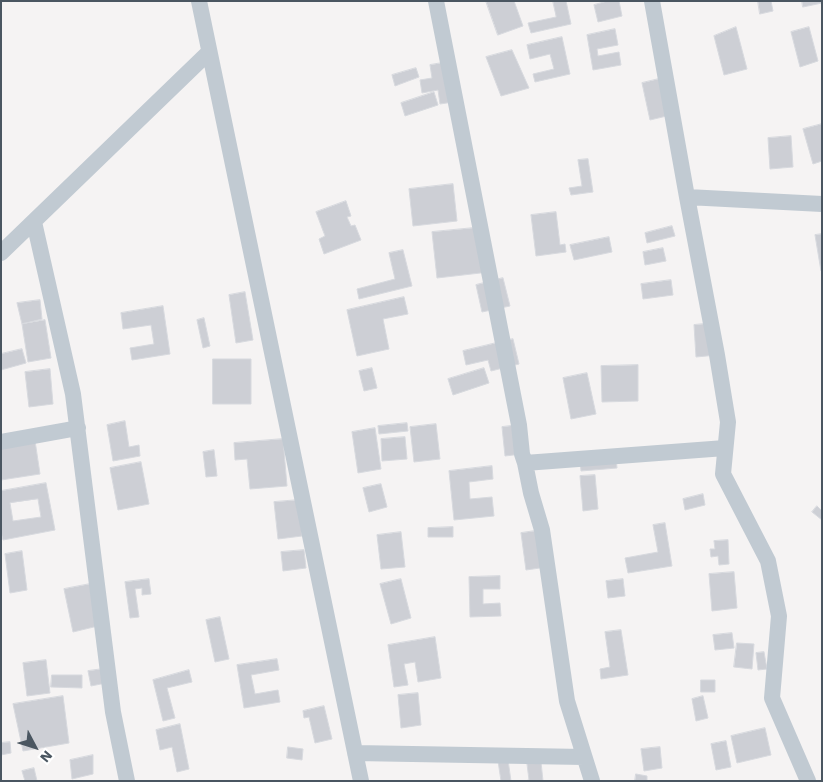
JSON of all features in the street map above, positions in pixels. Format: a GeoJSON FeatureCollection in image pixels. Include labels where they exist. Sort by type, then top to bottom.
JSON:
{"type":"FeatureCollection","features":[{"type":"Feature","properties":{"kind":"street"},"geometry":{"type":"LineString","coordinates":[[199,1],[361,781]]}},
{"type":"Feature","properties":{"kind":"street"},"geometry":{"type":"LineString","coordinates":[[652,1],[728,422],[723,474],[768,561],[779,616],[772,698],[808,781]]}},
{"type":"Feature","properties":{"kind":"street"},"geometry":{"type":"LineString","coordinates":[[441,2],[519,425],[522,454],[542,530],[567,700],[592,781]]}},
{"type":"Feature","properties":{"kind":"street"},"geometry":{"type":"LineString","coordinates":[[1,254],[209,52]]}},
{"type":"Feature","properties":{"kind":"street"},"geometry":{"type":"LineString","coordinates":[[687,197],[822,204]]}},
{"type":"Feature","properties":{"kind":"street"},"geometry":{"type":"LineString","coordinates":[[34,222],[73,394],[113,712],[127,781]]}},
{"type":"Feature","properties":{"kind":"street"},"geometry":{"type":"LineString","coordinates":[[1,442],[78,428]]}},
{"type":"Feature","properties":{"kind":"street"},"geometry":{"type":"LineString","coordinates":[[525,462],[726,448]]}},
{"type":"Feature","properties":{"kind":"street"},"geometry":{"type":"LineString","coordinates":[[355,753],[584,757]]}},
{"type":"Feature","properties":{"kind":"building"},"geometry":{"type":"Polygon","coordinates":[[[486,1],[514,1],[523,26],[498,35],[486,1]]]}},
{"type":"Feature","properties":{"kind":"building"},"geometry":{"type":"Polygon","coordinates":[[[553,1],[566,1],[571,24],[531,33],[528,23],[556,17],[553,1]]]}},
{"type":"Feature","properties":{"kind":"building"},"geometry":{"type":"Polygon","coordinates":[[[608,1],[619,1],[622,16],[598,22],[594,5],[608,1]]]}},
{"type":"Feature","properties":{"kind":"building"},"geometry":{"type":"Polygon","coordinates":[[[758,1],[771,1],[773,11],[760,14],[758,1]]]}},
{"type":"Feature","properties":{"kind":"building"},"geometry":{"type":"Polygon","coordinates":[[[802,1],[822,1],[822,3],[803,7],[802,1]]]}},
{"type":"Feature","properties":{"kind":"building"},"geometry":{"type":"Polygon","coordinates":[[[736,27],[747,69],[724,75],[714,36],[736,27]]]}},
{"type":"Feature","properties":{"kind":"building"},"geometry":{"type":"Polygon","coordinates":[[[809,27],[818,61],[800,67],[791,32],[809,27]]]}},
{"type":"Feature","properties":{"kind":"building"},"geometry":{"type":"Polygon","coordinates":[[[615,29],[618,45],[597,49],[598,56],[619,52],[621,65],[593,70],[587,35],[615,29]]]}},
{"type":"Feature","properties":{"kind":"building"},"geometry":{"type":"Polygon","coordinates":[[[562,37],[570,74],[535,82],[533,74],[554,69],[550,54],[530,59],[527,45],[562,37]]]}},
{"type":"Feature","properties":{"kind":"building"},"geometry":{"type":"Polygon","coordinates":[[[512,50],[529,88],[501,96],[486,57],[512,50]]]}},
{"type":"Feature","properties":{"kind":"building"},"geometry":{"type":"Polygon","coordinates":[[[454,61],[460,101],[440,104],[438,90],[422,93],[420,80],[432,78],[430,65],[454,61]]]}},
{"type":"Feature","properties":{"kind":"building"},"geometry":{"type":"Polygon","coordinates":[[[416,68],[419,77],[395,86],[392,75],[416,68]]]}},
{"type":"Feature","properties":{"kind":"building"},"geometry":{"type":"Polygon","coordinates":[[[663,78],[671,115],[650,120],[642,83],[663,78]]]}},
{"type":"Feature","properties":{"kind":"building"},"geometry":{"type":"Polygon","coordinates":[[[434,92],[438,105],[405,116],[401,103],[434,92]]]}},
{"type":"Feature","properties":{"kind":"building"},"geometry":{"type":"Polygon","coordinates":[[[822,124],[822,161],[813,164],[803,129],[822,124]]]}},
{"type":"Feature","properties":{"kind":"building"},"geometry":{"type":"Polygon","coordinates":[[[791,136],[793,167],[770,169],[768,138],[791,136]]]}},
{"type":"Feature","properties":{"kind":"building"},"geometry":{"type":"Polygon","coordinates":[[[588,159],[593,192],[571,195],[569,188],[582,186],[578,160],[588,159]]]}},
{"type":"Feature","properties":{"kind":"building"},"geometry":{"type":"Polygon","coordinates":[[[453,184],[457,221],[413,226],[409,189],[453,184]]]}},
{"type":"Feature","properties":{"kind":"building"},"geometry":{"type":"Polygon","coordinates":[[[346,201],[351,216],[347,217],[351,226],[355,225],[361,240],[324,254],[319,239],[325,236],[316,212],[346,201]]]}},
{"type":"Feature","properties":{"kind":"building"},"geometry":{"type":"Polygon","coordinates":[[[556,212],[560,245],[565,244],[566,252],[536,256],[531,215],[556,212]]]}},
{"type":"Feature","properties":{"kind":"building"},"geometry":{"type":"Polygon","coordinates":[[[672,226],[675,236],[647,243],[645,233],[672,226]]]}},
{"type":"Feature","properties":{"kind":"building"},"geometry":{"type":"Polygon","coordinates":[[[484,227],[489,272],[437,278],[432,232],[484,227]]]}},
{"type":"Feature","properties":{"kind":"building"},"geometry":{"type":"Polygon","coordinates":[[[822,234],[822,271],[821,271],[815,235],[822,234]]]}},
{"type":"Feature","properties":{"kind":"building"},"geometry":{"type":"Polygon","coordinates":[[[609,237],[612,252],[574,260],[570,245],[609,237]]]}},
{"type":"Feature","properties":{"kind":"building"},"geometry":{"type":"Polygon","coordinates":[[[663,248],[666,261],[645,265],[643,252],[663,248]]]}},
{"type":"Feature","properties":{"kind":"building"},"geometry":{"type":"Polygon","coordinates":[[[403,250],[412,286],[359,299],[357,289],[395,279],[389,253],[403,250]]]}},
{"type":"Feature","properties":{"kind":"building"},"geometry":{"type":"Polygon","coordinates":[[[503,278],[510,306],[482,312],[476,285],[503,278]]]}},
{"type":"Feature","properties":{"kind":"building"},"geometry":{"type":"Polygon","coordinates":[[[671,280],[673,295],[643,299],[641,284],[671,280]]]}},
{"type":"Feature","properties":{"kind":"building"},"geometry":{"type":"Polygon","coordinates":[[[245,292],[253,340],[236,343],[229,295],[245,292]]]}},
{"type":"Feature","properties":{"kind":"building"},"geometry":{"type":"Polygon","coordinates":[[[404,297],[408,314],[383,319],[389,349],[357,356],[347,310],[404,297]]]}},
{"type":"Feature","properties":{"kind":"building"},"geometry":{"type":"Polygon","coordinates":[[[40,300],[42,319],[22,324],[17,303],[40,300]]]}},
{"type":"Feature","properties":{"kind":"building"},"geometry":{"type":"Polygon","coordinates":[[[163,306],[170,354],[132,360],[130,348],[154,344],[151,325],[123,329],[121,313],[163,306]]]}},
{"type":"Feature","properties":{"kind":"building"},"geometry":{"type":"Polygon","coordinates":[[[204,318],[210,346],[203,348],[197,320],[204,318]]]}},
{"type":"Feature","properties":{"kind":"building"},"geometry":{"type":"Polygon","coordinates":[[[45,320],[51,358],[28,362],[22,324],[45,320]]]}},
{"type":"Feature","properties":{"kind":"building"},"geometry":{"type":"Polygon","coordinates":[[[714,323],[717,355],[696,357],[694,325],[714,323]]]}},
{"type":"Feature","properties":{"kind":"building"},"geometry":{"type":"Polygon","coordinates":[[[513,339],[519,364],[491,371],[488,360],[466,365],[463,351],[513,339]]]}},
{"type":"Feature","properties":{"kind":"building"},"geometry":{"type":"Polygon","coordinates":[[[22,349],[26,363],[1,370],[1,354],[22,349]]]}},
{"type":"Feature","properties":{"kind":"building"},"geometry":{"type":"Polygon","coordinates":[[[213,359],[251,359],[251,404],[213,404],[213,359]]]}},
{"type":"Feature","properties":{"kind":"building"},"geometry":{"type":"Polygon","coordinates":[[[638,365],[638,401],[602,402],[601,366],[638,365]]]}},
{"type":"Feature","properties":{"kind":"building"},"geometry":{"type":"Polygon","coordinates":[[[372,368],[377,388],[364,391],[359,371],[372,368]]]}},
{"type":"Feature","properties":{"kind":"building"},"geometry":{"type":"Polygon","coordinates":[[[484,368],[489,383],[453,395],[448,379],[484,368]]]}},
{"type":"Feature","properties":{"kind":"building"},"geometry":{"type":"Polygon","coordinates":[[[50,369],[53,404],[29,407],[25,372],[50,369]]]}},
{"type":"Feature","properties":{"kind":"building"},"geometry":{"type":"Polygon","coordinates":[[[587,373],[596,414],[571,419],[563,378],[587,373]]]}},
{"type":"Feature","properties":{"kind":"building"},"geometry":{"type":"Polygon","coordinates":[[[125,421],[129,447],[139,445],[140,456],[113,461],[107,425],[125,421]]]}},
{"type":"Feature","properties":{"kind":"building"},"geometry":{"type":"Polygon","coordinates":[[[407,423],[408,431],[379,434],[378,426],[407,423]]]}},
{"type":"Feature","properties":{"kind":"building"},"geometry":{"type":"Polygon","coordinates":[[[436,424],[440,459],[414,462],[410,427],[436,424]]]}},
{"type":"Feature","properties":{"kind":"building"},"geometry":{"type":"Polygon","coordinates":[[[519,425],[522,454],[505,456],[502,427],[519,425]]]}},
{"type":"Feature","properties":{"kind":"building"},"geometry":{"type":"Polygon","coordinates":[[[375,428],[381,469],[358,473],[352,432],[375,428]]]}},
{"type":"Feature","properties":{"kind":"building"},"geometry":{"type":"Polygon","coordinates":[[[34,434],[40,474],[1,480],[1,440],[34,434]]]}},
{"type":"Feature","properties":{"kind":"building"},"geometry":{"type":"Polygon","coordinates":[[[405,437],[407,459],[382,461],[381,439],[405,437]]]}},
{"type":"Feature","properties":{"kind":"building"},"geometry":{"type":"Polygon","coordinates":[[[283,439],[287,486],[250,489],[247,459],[235,460],[234,443],[283,439]]]}},
{"type":"Feature","properties":{"kind":"building"},"geometry":{"type":"Polygon","coordinates":[[[214,450],[217,476],[206,477],[203,452],[214,450]]]}},
{"type":"Feature","properties":{"kind":"building"},"geometry":{"type":"Polygon","coordinates":[[[616,458],[617,468],[581,471],[580,461],[616,458]]]}},
{"type":"Feature","properties":{"kind":"building"},"geometry":{"type":"Polygon","coordinates":[[[141,462],[149,504],[118,510],[110,468],[141,462]]]}},
{"type":"Feature","properties":{"kind":"building"},"geometry":{"type":"Polygon","coordinates":[[[492,466],[493,479],[469,482],[470,499],[492,497],[494,516],[454,520],[449,471],[492,466]]]}},
{"type":"Feature","properties":{"kind":"building"},"geometry":{"type":"Polygon","coordinates":[[[595,475],[598,509],[583,511],[580,476],[595,475]]]}},
{"type":"Feature","properties":{"kind":"building"},"geometry":{"type":"Polygon","coordinates":[[[46,483],[55,530],[3,540],[1,532],[1,491],[46,483]]]}},
{"type":"Feature","properties":{"kind":"building"},"geometry":{"type":"Polygon","coordinates":[[[381,484],[387,507],[369,512],[363,488],[381,484]]]}},
{"type":"Feature","properties":{"kind":"building"},"geometry":{"type":"Polygon","coordinates":[[[703,494],[705,505],[685,510],[683,499],[703,494]]]}},
{"type":"Feature","properties":{"kind":"building"},"geometry":{"type":"Polygon","coordinates":[[[38,499],[41,517],[13,521],[10,503],[38,499]]]}},
{"type":"Feature","properties":{"kind":"building"},"geometry":{"type":"Polygon","coordinates":[[[299,500],[302,536],[278,539],[274,502],[299,500]]]}},
{"type":"Feature","properties":{"kind":"building"},"geometry":{"type":"Polygon","coordinates":[[[817,506],[822,511],[822,520],[812,512],[817,506]]]}},
{"type":"Feature","properties":{"kind":"building"},"geometry":{"type":"Polygon","coordinates":[[[665,523],[672,566],[628,573],[625,558],[658,552],[653,525],[665,523]]]}},
{"type":"Feature","properties":{"kind":"building"},"geometry":{"type":"Polygon","coordinates":[[[453,527],[453,537],[428,537],[428,528],[453,527]]]}},
{"type":"Feature","properties":{"kind":"building"},"geometry":{"type":"Polygon","coordinates":[[[542,530],[547,567],[526,570],[521,533],[542,530]]]}},
{"type":"Feature","properties":{"kind":"building"},"geometry":{"type":"Polygon","coordinates":[[[401,532],[405,567],[381,569],[377,535],[401,532]]]}},
{"type":"Feature","properties":{"kind":"building"},"geometry":{"type":"Polygon","coordinates":[[[728,540],[729,564],[719,565],[718,556],[711,557],[710,549],[715,549],[714,541],[728,540]]]}},
{"type":"Feature","properties":{"kind":"building"},"geometry":{"type":"Polygon","coordinates":[[[304,550],[306,568],[283,571],[281,552],[304,550]]]}},
{"type":"Feature","properties":{"kind":"building"},"geometry":{"type":"Polygon","coordinates":[[[22,551],[27,590],[10,593],[5,554],[22,551]]]}},
{"type":"Feature","properties":{"kind":"building"},"geometry":{"type":"Polygon","coordinates":[[[734,572],[737,608],[712,611],[709,574],[734,572]]]}},
{"type":"Feature","properties":{"kind":"building"},"geometry":{"type":"Polygon","coordinates":[[[500,576],[500,589],[483,589],[483,604],[500,603],[501,616],[470,617],[469,577],[500,576]]]}},
{"type":"Feature","properties":{"kind":"building"},"geometry":{"type":"Polygon","coordinates":[[[149,579],[151,594],[142,595],[142,588],[135,589],[139,617],[130,618],[125,582],[149,579]]]}},
{"type":"Feature","properties":{"kind":"building"},"geometry":{"type":"Polygon","coordinates":[[[401,579],[411,618],[391,624],[380,584],[401,579]]]}},
{"type":"Feature","properties":{"kind":"building"},"geometry":{"type":"Polygon","coordinates":[[[623,579],[625,596],[608,598],[606,581],[623,579]]]}},
{"type":"Feature","properties":{"kind":"building"},"geometry":{"type":"Polygon","coordinates":[[[90,584],[98,626],[73,632],[64,589],[90,584]]]}},
{"type":"Feature","properties":{"kind":"building"},"geometry":{"type":"Polygon","coordinates":[[[220,617],[229,659],[215,662],[206,620],[220,617]]]}},
{"type":"Feature","properties":{"kind":"building"},"geometry":{"type":"Polygon","coordinates":[[[621,630],[628,675],[601,679],[600,669],[610,667],[605,632],[621,630]]]}},
{"type":"Feature","properties":{"kind":"building"},"geometry":{"type":"Polygon","coordinates":[[[732,633],[734,648],[715,650],[713,635],[732,633]]]}},
{"type":"Feature","properties":{"kind":"building"},"geometry":{"type":"Polygon","coordinates":[[[435,637],[441,678],[418,682],[415,662],[404,664],[408,685],[394,687],[388,645],[435,637]]]}},
{"type":"Feature","properties":{"kind":"building"},"geometry":{"type":"Polygon","coordinates":[[[737,643],[754,644],[752,669],[734,667],[737,643]]]}},
{"type":"Feature","properties":{"kind":"building"},"geometry":{"type":"Polygon","coordinates":[[[764,652],[767,669],[758,670],[756,653],[764,652]]]}},
{"type":"Feature","properties":{"kind":"building"},"geometry":{"type":"Polygon","coordinates":[[[277,659],[279,670],[251,675],[255,694],[278,690],[280,702],[244,708],[237,665],[277,659]]]}},
{"type":"Feature","properties":{"kind":"building"},"geometry":{"type":"Polygon","coordinates":[[[46,660],[50,693],[27,696],[23,663],[46,660]]]}},
{"type":"Feature","properties":{"kind":"building"},"geometry":{"type":"Polygon","coordinates":[[[103,669],[106,683],[91,686],[88,671],[103,669]]]}},
{"type":"Feature","properties":{"kind":"building"},"geometry":{"type":"Polygon","coordinates":[[[189,670],[192,682],[167,688],[175,718],[163,721],[153,680],[189,670]]]}},
{"type":"Feature","properties":{"kind":"building"},"geometry":{"type":"Polygon","coordinates":[[[52,675],[82,675],[82,688],[51,687],[52,675]]]}},
{"type":"Feature","properties":{"kind":"building"},"geometry":{"type":"Polygon","coordinates":[[[701,680],[715,680],[715,692],[701,692],[701,680]]]}},
{"type":"Feature","properties":{"kind":"building"},"geometry":{"type":"Polygon","coordinates":[[[418,693],[421,725],[401,728],[398,695],[418,693]]]}},
{"type":"Feature","properties":{"kind":"building"},"geometry":{"type":"Polygon","coordinates":[[[63,696],[69,743],[23,751],[13,704],[63,696]]]}},
{"type":"Feature","properties":{"kind":"building"},"geometry":{"type":"Polygon","coordinates":[[[703,696],[708,718],[696,721],[692,699],[703,696]]]}},
{"type":"Feature","properties":{"kind":"building"},"geometry":{"type":"Polygon","coordinates":[[[324,706],[332,739],[315,743],[309,717],[304,718],[303,711],[324,706]]]}},
{"type":"Feature","properties":{"kind":"building"},"geometry":{"type":"Polygon","coordinates":[[[180,724],[189,769],[177,772],[172,747],[160,750],[156,730],[180,724]]]}},
{"type":"Feature","properties":{"kind":"building"},"geometry":{"type":"Polygon","coordinates":[[[765,728],[771,755],[737,763],[731,736],[765,728]]]}},
{"type":"Feature","properties":{"kind":"building"},"geometry":{"type":"Polygon","coordinates":[[[726,741],[731,767],[716,770],[711,744],[726,741]]]}},
{"type":"Feature","properties":{"kind":"building"},"geometry":{"type":"Polygon","coordinates":[[[10,742],[11,753],[1,755],[1,743],[10,742]]]}},
{"type":"Feature","properties":{"kind":"building"},"geometry":{"type":"Polygon","coordinates":[[[288,747],[303,749],[302,760],[287,758],[288,747]]]}},
{"type":"Feature","properties":{"kind":"building"},"geometry":{"type":"Polygon","coordinates":[[[660,747],[662,768],[644,771],[641,749],[660,747]]]}},
{"type":"Feature","properties":{"kind":"building"},"geometry":{"type":"Polygon","coordinates":[[[93,755],[93,774],[72,779],[70,760],[93,755]]]}},
{"type":"Feature","properties":{"kind":"building"},"geometry":{"type":"Polygon","coordinates":[[[508,760],[511,781],[501,781],[498,761],[508,760]]]}},
{"type":"Feature","properties":{"kind":"building"},"geometry":{"type":"Polygon","coordinates":[[[541,762],[543,781],[524,781],[529,780],[527,764],[541,762]]]}},
{"type":"Feature","properties":{"kind":"building"},"geometry":{"type":"Polygon","coordinates":[[[34,768],[37,781],[25,781],[22,771],[34,768]]]}},
{"type":"Feature","properties":{"kind":"building"},"geometry":{"type":"Polygon","coordinates":[[[636,774],[647,776],[647,781],[635,781],[636,774]]]}}]}
